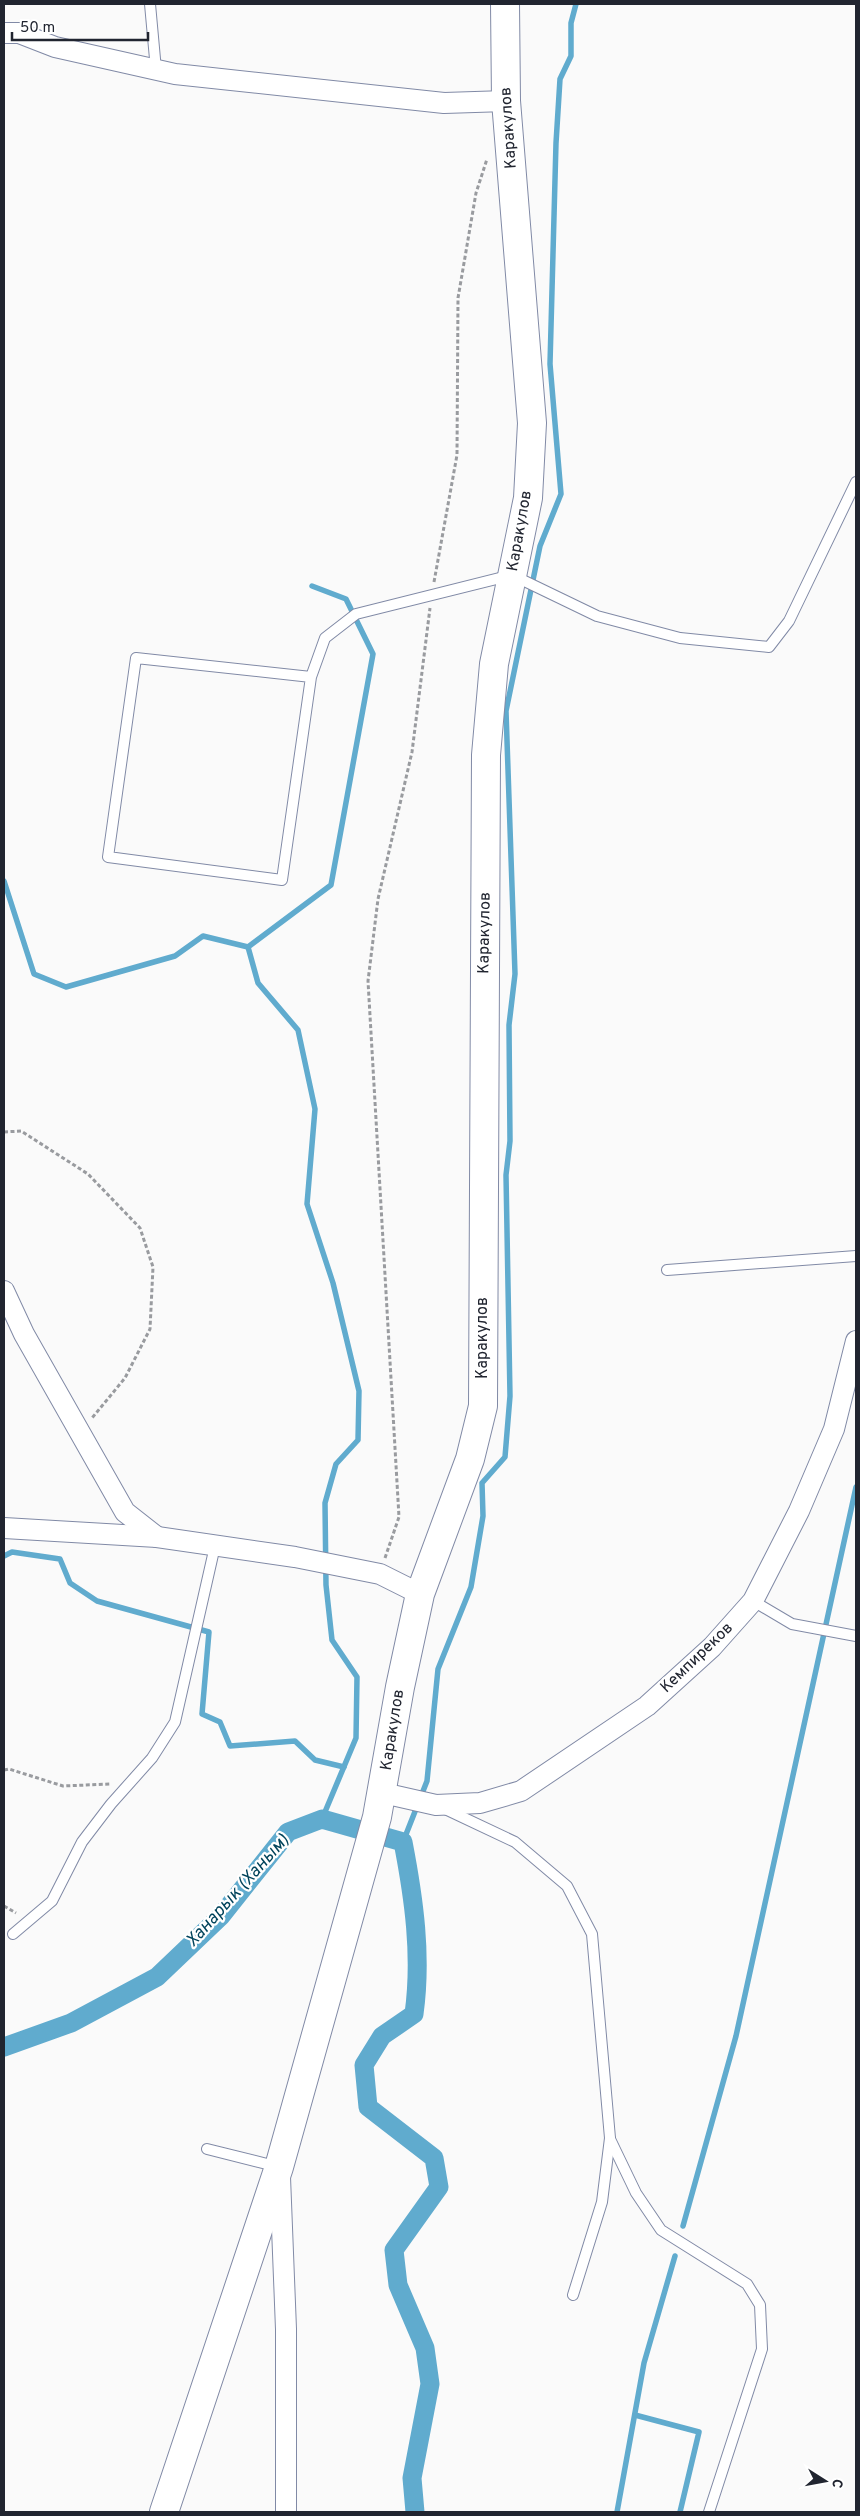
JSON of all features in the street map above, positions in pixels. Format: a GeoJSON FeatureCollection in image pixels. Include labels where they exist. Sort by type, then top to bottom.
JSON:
{"type":"FeatureCollection","features":[{"type":"Feature","properties":{"kind":"main road","name":"Каракулов"},"geometry":{"type":"LineString","coordinates":[[164,2512],[280,2168],[380,1805],[400,1687],[420,1594],[470,1459],[482,1406],[486,755],[494,664],[528,498],[532,423],[506,101],[505,4]]}},
{"type":"Feature","properties":{"kind":"street"},"geometry":{"type":"LineString","coordinates":[[9,29],[55,47],[175,74],[444,103],[506,101]]}},
{"type":"Feature","properties":{"kind":"street"},"geometry":{"type":"LineString","coordinates":[[4,1291],[24,1334],[125,1512],[157,1537]]}},
{"type":"Feature","properties":{"kind":"street","name":"Кемпиреков"},"geometry":{"type":"LineString","coordinates":[[380,1805],[480,1803],[521,1791],[647,1706],[712,1647],[753,1601],[799,1511],[834,1429],[856,1341]]}},
{"type":"Feature","properties":{"kind":"street"},"geometry":{"type":"LineString","coordinates":[[4,1528],[157,1537],[295,1557],[380,1574],[420,1594]]}},
{"type":"Feature","properties":{"kind":"street"},"geometry":{"type":"LineString","coordinates":[[280,2168],[286,2329],[286,2512]]}},
{"type":"Feature","properties":{"kind":"lane"},"geometry":{"type":"LineString","coordinates":[[150,4],[156,70]]}},
{"type":"Feature","properties":{"kind":"lane"},"geometry":{"type":"LineString","coordinates":[[311,677],[136,658],[108,857],[282,880],[311,677],[325,638],[356,614],[512,576],[597,616],[680,638],[769,647],[789,620],[856,482]]}},
{"type":"Feature","properties":{"kind":"lane"},"geometry":{"type":"LineString","coordinates":[[667,1270],[856,1256]]}},
{"type":"Feature","properties":{"kind":"lane"},"geometry":{"type":"LineString","coordinates":[[13,1934],[52,1901],[82,1842],[152,1758],[175,1722],[215,1546]]}},
{"type":"Feature","properties":{"kind":"lane"},"geometry":{"type":"LineString","coordinates":[[753,1601],[792,1624],[856,1636]]}},
{"type":"Feature","properties":{"kind":"lane"},"geometry":{"type":"LineString","coordinates":[[436,1805],[515,1842],[566,1886],[592,1934],[610,2138],[602,2202],[573,2295]]}},
{"type":"Feature","properties":{"kind":"lane"},"geometry":{"type":"LineString","coordinates":[[610,2138],[636,2193],[661,2230],[747,2284],[760,2306],[762,2349],[709,2512]]}},
{"type":"Feature","properties":{"kind":"lane"},"geometry":{"type":"LineString","coordinates":[[207,2150],[280,2168]]}},
{"type":"Feature","properties":{"kind":"path"},"geometry":{"type":"LineString","coordinates":[[380,1574],[399,1518],[368,981],[378,899],[412,752],[432,595],[457,455],[458,298],[476,193],[488,156]]}},
{"type":"Feature","properties":{"kind":"path"},"geometry":{"type":"LineString","coordinates":[[4,1132],[21,1131],[88,1174],[140,1228],[153,1267],[150,1329],[125,1378],[80,1432]]}},
{"type":"Feature","properties":{"kind":"path"},"geometry":{"type":"LineString","coordinates":[[4,1770],[8,1769],[63,1786],[131,1782]]}},
{"type":"Feature","properties":{"kind":"waterway"},"geometry":{"type":"LineString","coordinates":[[403,1842],[427,1781],[438,1669],[471,1587],[483,1516],[482,1483],[505,1457],[510,1396],[506,1175],[510,1141],[509,1025],[515,974],[506,711],[540,546],[561,494],[550,364],[556,143],[560,79],[571,56],[571,23],[576,4]]}},
{"type":"Feature","properties":{"kind":"waterway"},"geometry":{"type":"LineString","coordinates":[[312,586],[346,599],[373,654],[331,885],[248,947],[258,983],[298,1030],[315,1109],[307,1204],[333,1283],[359,1391],[358,1440],[336,1464],[325,1503],[326,1585],[332,1640],[357,1677],[356,1738],[322,1819]]}},
{"type":"Feature","properties":{"kind":"waterway"},"geometry":{"type":"LineString","coordinates":[[4,881],[34,974],[66,987],[175,956],[203,936],[248,947]]}},
{"type":"Feature","properties":{"kind":"waterway"},"geometry":{"type":"LineString","coordinates":[[683,2226],[736,2036],[856,1487]]}},
{"type":"Feature","properties":{"kind":"waterway"},"geometry":{"type":"LineString","coordinates":[[4,1556],[12,1552],[60,1559],[70,1583],[97,1601],[209,1632],[202,1714],[220,1722],[230,1746],[295,1741],[315,1760],[344,1767]]}},
{"type":"Feature","properties":{"kind":"waterway","name":"Ханарык (Ханым)"},"geometry":{"type":"LineString","coordinates":[[4,2047],[71,2023],[157,1977],[221,1916],[288,1832],[322,1819],[403,1842],[416,1928],[417,1971],[414,2014],[382,2036],[364,2065],[368,2107],[434,2158],[439,2187],[394,2250],[398,2285],[425,2348],[430,2384],[412,2478],[415,2512]]}},
{"type":"Feature","properties":{"kind":"waterway"},"geometry":{"type":"LineString","coordinates":[[617,2512],[644,2363],[675,2256]]}},
{"type":"Feature","properties":{"kind":"waterway"},"geometry":{"type":"LineString","coordinates":[[635,2415],[699,2432],[680,2512]]}}]}
